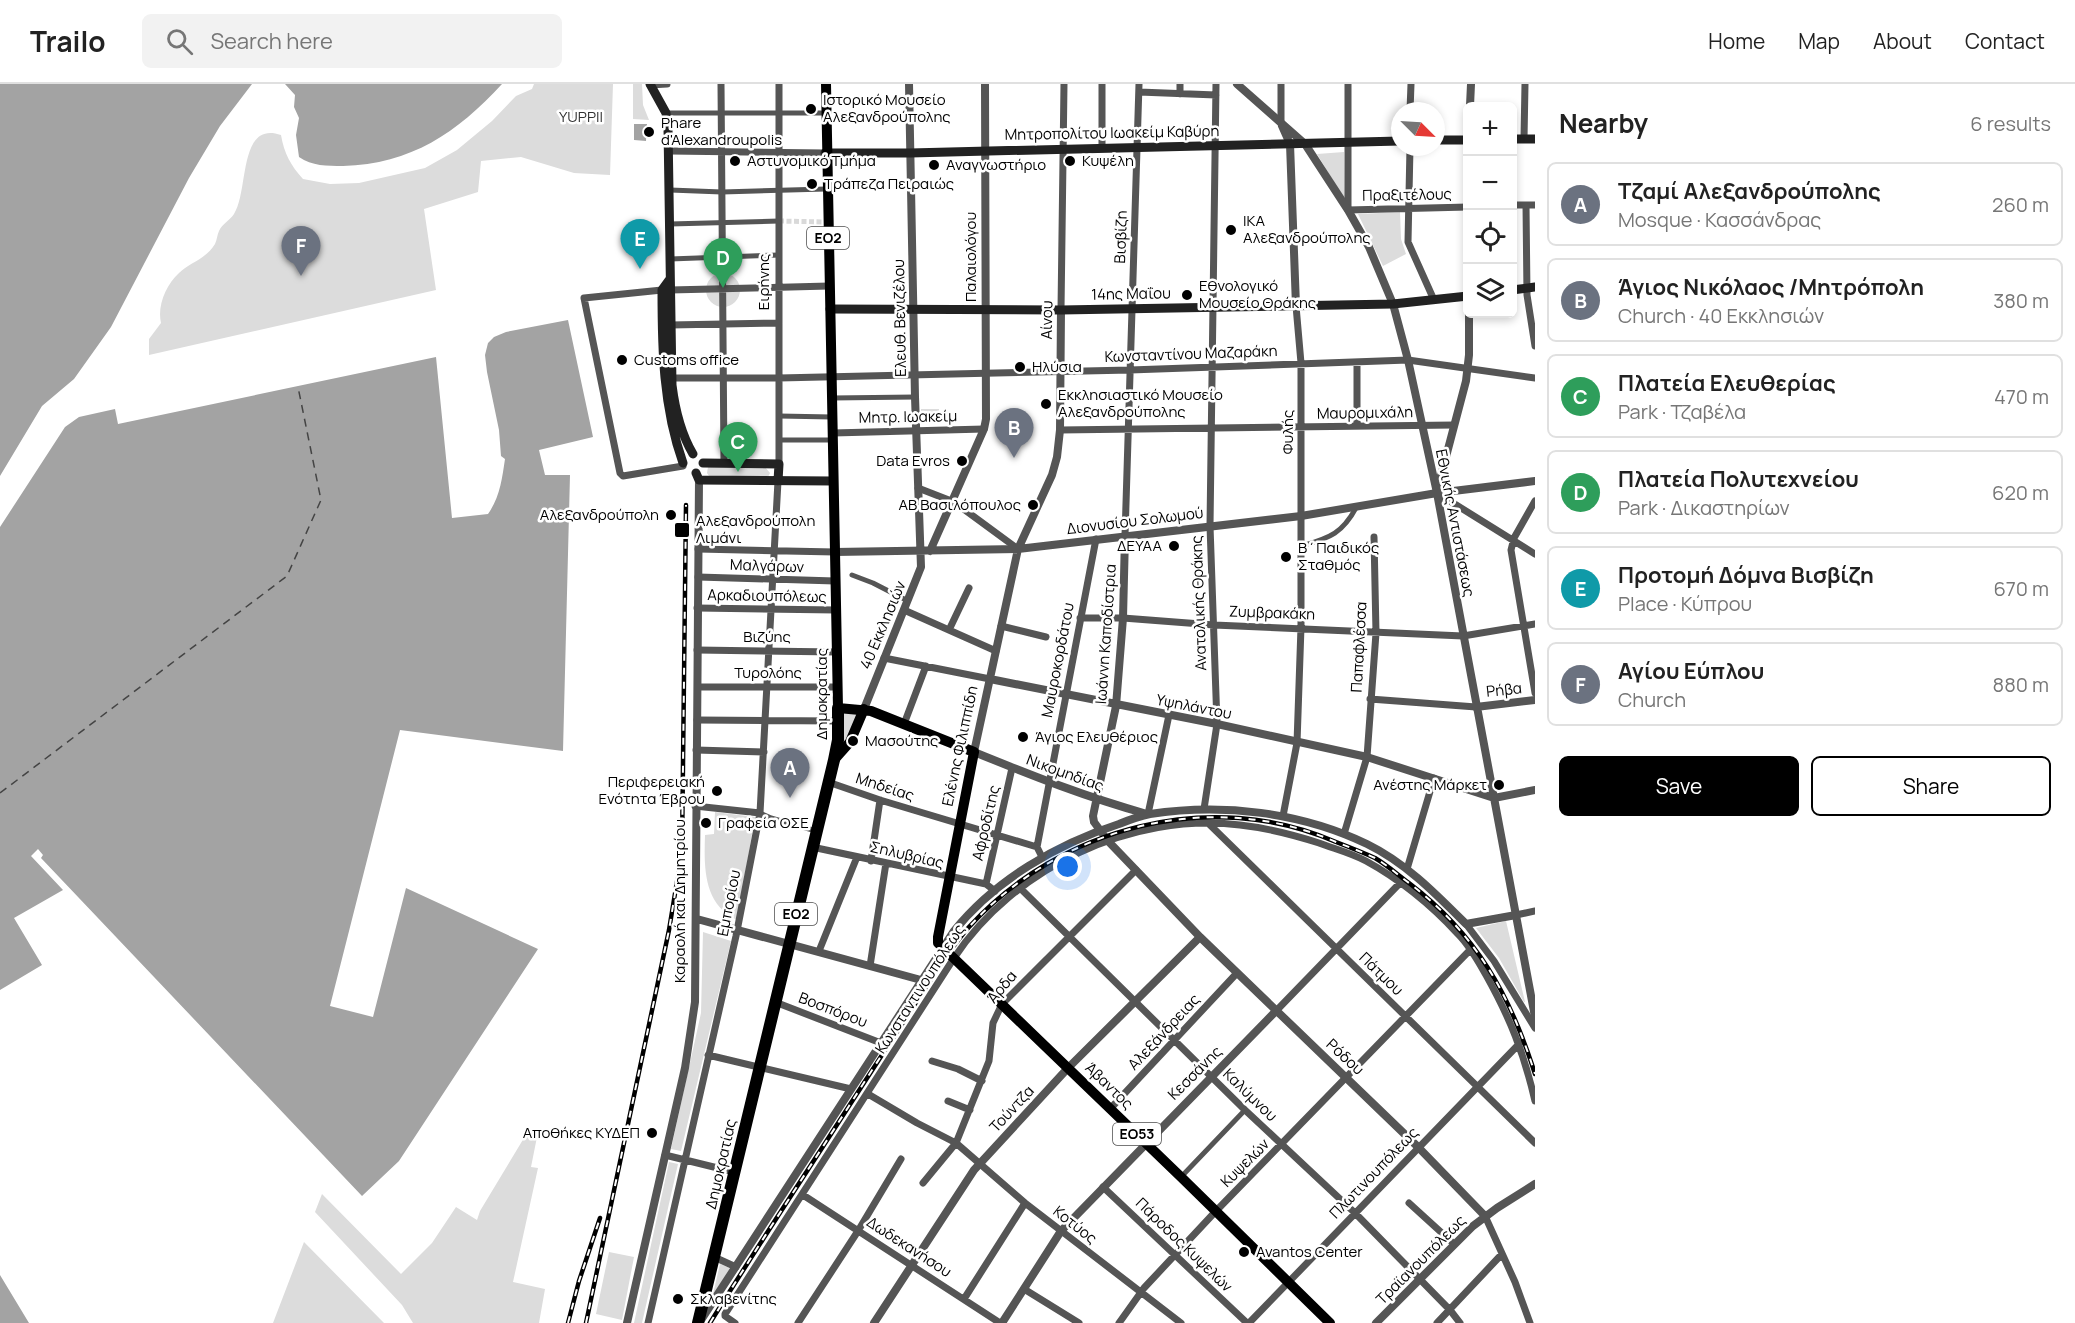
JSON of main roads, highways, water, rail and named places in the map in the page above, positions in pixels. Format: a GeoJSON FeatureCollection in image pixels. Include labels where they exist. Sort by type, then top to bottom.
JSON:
{"type":"FeatureCollection","features":[{"type":"Feature","properties":{"kind":"highway","name":"Δημοκρατίας"},"geometry":{"type":"LineString","coordinates":[[699,1323],[834,760],[838,740],[838,708]]}},
{"type":"Feature","properties":{"kind":"main road"},"geometry":{"type":"LineString","coordinates":[[650,84],[666,113],[670,151],[670,279],[666,290],[668,378],[672,429],[683,465],[687,472],[697,476],[778,481],[833,480]]}},
{"type":"Feature","properties":{"kind":"main road","name":"Δημοκρατίας"},"geometry":{"type":"LineString","coordinates":[[825,84],[838,708]]}},
{"type":"Feature","properties":{"kind":"main road"},"geometry":{"type":"LineString","coordinates":[[1517,139],[1535,139]]}},
{"type":"Feature","properties":{"kind":"main road"},"geometry":{"type":"LineString","coordinates":[[1445,140],[1463,140]]}},
{"type":"Feature","properties":{"kind":"main road","name":"Μητροπολίτου Ιωακείμ Καβύρη"},"geometry":{"type":"LineString","coordinates":[[825,153],[1391,141]]}},
{"type":"Feature","properties":{"kind":"main road"},"geometry":{"type":"LineString","coordinates":[[666,290],[670,325],[668,378],[678,421],[685,441],[693,454]]}},
{"type":"Feature","properties":{"kind":"main road","name":"14ης Μαΐου"},"geometry":{"type":"LineString","coordinates":[[830,309],[1061,310],[1296,306],[1393,304],[1463,296]]}},
{"type":"Feature","properties":{"kind":"main road"},"geometry":{"type":"LineString","coordinates":[[683,465],[685,458],[693,454],[699,455],[703,463],[697,476]]}},
{"type":"Feature","properties":{"kind":"main road","name":"Ειρήνης"},"geometry":{"type":"LineString","coordinates":[[703,463],[779,464],[778,481]]}},
{"type":"Feature","properties":{"kind":"main road"},"geometry":{"type":"LineString","coordinates":[[834,760],[850,741],[864,709],[838,708]]}},
{"type":"Feature","properties":{"kind":"main road","name":"Ελένης Φιλιππίδη"},"geometry":{"type":"LineString","coordinates":[[864,709],[974,752],[938,937],[938,943],[942,948]]}},
{"type":"Feature","properties":{"kind":"main road","name":"Άβαντος"},"geometry":{"type":"LineString","coordinates":[[942,948],[1330,1323]]}},
{"type":"Feature","properties":{"kind":"tunnel"},"geometry":{"type":"LineString","coordinates":[[779,221],[827,222]]}},
{"type":"Feature","properties":{"kind":"railway"},"geometry":{"type":"LineString","coordinates":[[586,1323],[669,930],[682,851],[686,505]]}},
{"type":"Feature","properties":{"kind":"railway"},"geometry":{"type":"LineString","coordinates":[[710,1323],[951,949],[969,927],[1006,892],[1047,864],[1092,842],[1140,826],[1189,818],[1239,818],[1288,826],[1375,858],[1433,903],[1472,945],[1502,992],[1535,1074]]}},
{"type":"Feature","properties":{"kind":"railway"},"geometry":{"type":"LineString","coordinates":[[568,1323],[600,1218]]}},
{"type":"Feature","properties":{"kind":"place","name":"Ιστορικό Μουσείο Αλεξανδρούπολης"},"geometry":{"type":"Point","coordinates":[811,109]}},
{"type":"Feature","properties":{"kind":"place","name":"Phare d'Alexandroupolis"},"geometry":{"type":"Point","coordinates":[649,132]}},
{"type":"Feature","properties":{"kind":"place","name":"Αστυνομικό Τμήμα"},"geometry":{"type":"Point","coordinates":[735,161]}},
{"type":"Feature","properties":{"kind":"place","name":"Κυψέλη"},"geometry":{"type":"Point","coordinates":[1070,161]}},
{"type":"Feature","properties":{"kind":"place","name":"Αναγνωστήριο"},"geometry":{"type":"Point","coordinates":[934,165]}},
{"type":"Feature","properties":{"kind":"place","name":"Τράπεζα Πειραιώς"},"geometry":{"type":"Point","coordinates":[812,184]}},
{"type":"Feature","properties":{"kind":"place","name":"ΙΚΑ Αλεξανδρούπολης"},"geometry":{"type":"Point","coordinates":[1231,230]}},
{"type":"Feature","properties":{"kind":"place","name":"Προτομή Δόμνα Βισβίζη"},"geometry":{"type":"Point","coordinates":[640,269]}},
{"type":"Feature","properties":{"kind":"place","name":"Αγίου Εύπλου"},"geometry":{"type":"Point","coordinates":[301,276]}},
{"type":"Feature","properties":{"kind":"place","name":"Πλατεία Πολυτεχνείου"},"geometry":{"type":"Point","coordinates":[723,288]}},
{"type":"Feature","properties":{"kind":"place","name":"Εθνολογικό Μουσείο Θράκης"},"geometry":{"type":"Point","coordinates":[1187,295]}},
{"type":"Feature","properties":{"kind":"place","name":"Customs office"},"geometry":{"type":"Point","coordinates":[622,360]}},
{"type":"Feature","properties":{"kind":"place","name":"Ηλύσια"},"geometry":{"type":"Point","coordinates":[1020,367]}},
{"type":"Feature","properties":{"kind":"place","name":"Εκκλησιαστικό Μουσείο Αλεξανδρούπολης"},"geometry":{"type":"Point","coordinates":[1046,404]}},
{"type":"Feature","properties":{"kind":"place","name":"Άγιος Νικόλαος /Μητρόπολη"},"geometry":{"type":"Point","coordinates":[1014,458]}},
{"type":"Feature","properties":{"kind":"place","name":"Data Evros"},"geometry":{"type":"Point","coordinates":[962,461]}},
{"type":"Feature","properties":{"kind":"place","name":"Πλατεία Ελευθερίας"},"geometry":{"type":"Point","coordinates":[738,472]}},
{"type":"Feature","properties":{"kind":"place","name":"ΑΒ Βασιλόπουλος"},"geometry":{"type":"Point","coordinates":[1033,505]}},
{"type":"Feature","properties":{"kind":"place","name":"Αλεξανδρούπολη"},"geometry":{"type":"Point","coordinates":[671,515]}},
{"type":"Feature","properties":{"kind":"place","name":"Αλεξανδρούπολη Λιμάνι"},"geometry":{"type":"Point","coordinates":[682,530]}},
{"type":"Feature","properties":{"kind":"place","name":"ΔΕΥΑΑ"},"geometry":{"type":"Point","coordinates":[1174,546]}},
{"type":"Feature","properties":{"kind":"place","name":"Β΄Παιδικός Σταθμός"},"geometry":{"type":"Point","coordinates":[1286,557]}},
{"type":"Feature","properties":{"kind":"place","name":"Άγιος Ελευθέριος"},"geometry":{"type":"Point","coordinates":[1023,737]}},
{"type":"Feature","properties":{"kind":"place","name":"Μασούτης"},"geometry":{"type":"Point","coordinates":[853,741]}},
{"type":"Feature","properties":{"kind":"place","name":"Ανέστης Μάρκετ"},"geometry":{"type":"Point","coordinates":[1499,785]}},
{"type":"Feature","properties":{"kind":"place","name":"Περιφερειακή Ενότητα Έβρου"},"geometry":{"type":"Point","coordinates":[717,791]}},
{"type":"Feature","properties":{"kind":"place","name":"Tζαμί Αλεξανδρούπολης"},"geometry":{"type":"Point","coordinates":[790,798]}},
{"type":"Feature","properties":{"kind":"place","name":"Γραφεία ΟΣΕ"},"geometry":{"type":"Point","coordinates":[706,823]}},
{"type":"Feature","properties":{"kind":"place","name":"Αποθήκες ΚΥΔΕΠ"},"geometry":{"type":"Point","coordinates":[652,1133]}},
{"type":"Feature","properties":{"kind":"place","name":"Avantos Center"},"geometry":{"type":"Point","coordinates":[1244,1252]}},
{"type":"Feature","properties":{"kind":"place","name":"Σκλαβενίτης"},"geometry":{"type":"Point","coordinates":[678,1299]}},
{"type":"Feature","properties":{"kind":"park label","name":"YUPPII"},"geometry":{"type":"Point","coordinates":[581,117]}}]}
